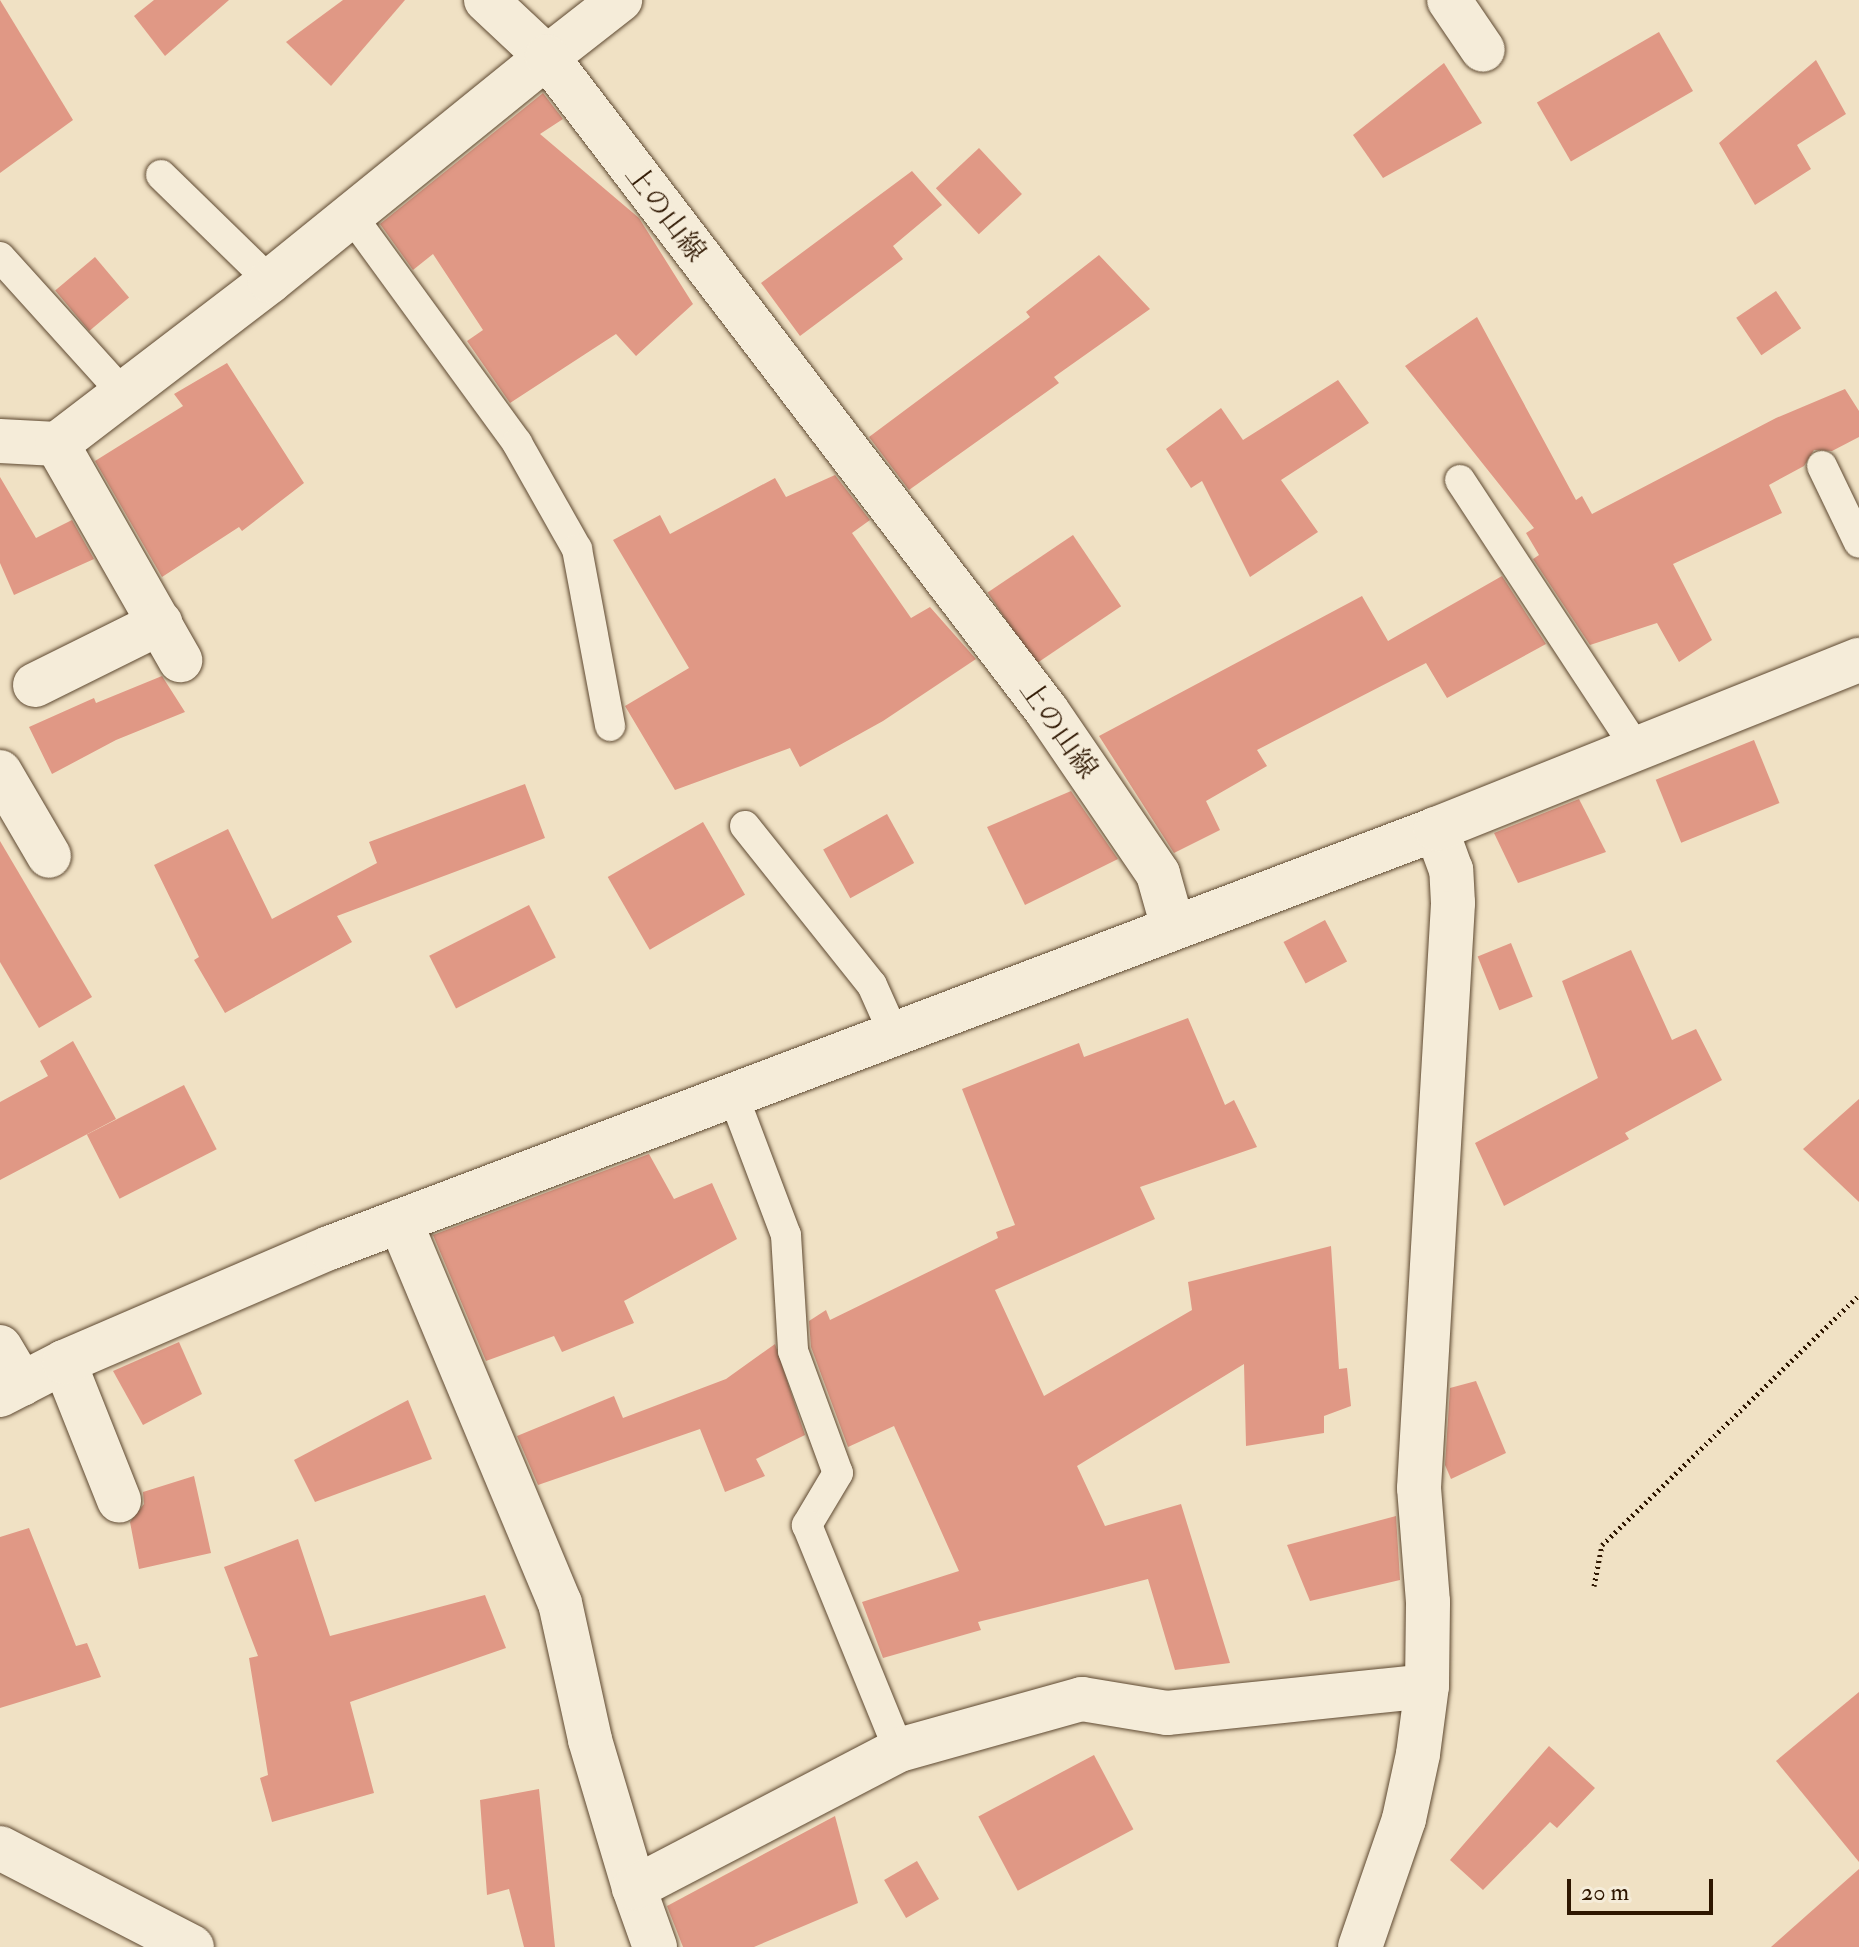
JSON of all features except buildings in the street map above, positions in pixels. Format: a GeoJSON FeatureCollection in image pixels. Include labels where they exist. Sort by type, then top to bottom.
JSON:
{"type":"FeatureCollection","features":[{"type":"Feature","properties":{"kind":"street","name":"上の山線"},"geometry":{"type":"LineString","coordinates":[[486,0],[547,57],[1047,711],[1158,874],[1173,927]]}},
{"type":"Feature","properties":{"kind":"street"},"geometry":{"type":"LineString","coordinates":[[0,441],[57,444],[270,281],[620,0]]}},
{"type":"Feature","properties":{"kind":"street"},"geometry":{"type":"LineString","coordinates":[[1449,0],[1483,50]]}},
{"type":"Feature","properties":{"kind":"street"},"geometry":{"type":"LineString","coordinates":[[35,685],[170,641],[57,444]]}},
{"type":"Feature","properties":{"kind":"street"},"geometry":{"type":"LineString","coordinates":[[0,1347],[11,1390],[64,1362],[400,1221],[1436,829],[1635,746],[1859,660]]}},
{"type":"Feature","properties":{"kind":"street"},"geometry":{"type":"LineString","coordinates":[[0,772],[49,856]]}},
{"type":"Feature","properties":{"kind":"street"},"geometry":{"type":"LineString","coordinates":[[1360,1947],[1404,1819],[1427,1686],[1428,1602],[1419,1488],[1453,903],[1451,870],[1436,829]]}},
{"type":"Feature","properties":{"kind":"street"},"geometry":{"type":"LineString","coordinates":[[400,1221],[560,1603],[590,1740],[655,1947]]}},
{"type":"Feature","properties":{"kind":"street"},"geometry":{"type":"LineString","coordinates":[[64,1362],[119,1500]]}},
{"type":"Feature","properties":{"kind":"street"},"geometry":{"type":"LineString","coordinates":[[634,1888],[899,1750],[1082,1699],[1167,1713],[1427,1686]]}},
{"type":"Feature","properties":{"kind":"street"},"geometry":{"type":"LineString","coordinates":[[0,1848],[192,1947]]}},
{"type":"Feature","properties":{"kind":"lane"},"geometry":{"type":"LineString","coordinates":[[161,175],[270,281]]}},
{"type":"Feature","properties":{"kind":"lane"},"geometry":{"type":"LineString","coordinates":[[351,215],[517,443],[577,549],[610,726]]}},
{"type":"Feature","properties":{"kind":"lane"},"geometry":{"type":"LineString","coordinates":[[0,257],[123,393]]}},
{"type":"Feature","properties":{"kind":"lane"},"geometry":{"type":"LineString","coordinates":[[1822,466],[1859,543]]}},
{"type":"Feature","properties":{"kind":"lane"},"geometry":{"type":"LineString","coordinates":[[1460,480],[1635,746]]}},
{"type":"Feature","properties":{"kind":"lane"},"geometry":{"type":"LineString","coordinates":[[745,826],[872,985],[893,1032]]}},
{"type":"Feature","properties":{"kind":"lane"},"geometry":{"type":"LineString","coordinates":[[733,1095],[786,1235],[793,1351],[838,1473],[807,1525],[899,1750]]}},
{"type":"Feature","properties":{"kind":"path"},"geometry":{"type":"LineString","coordinates":[[1594,1586],[1602,1545],[1859,1295]]}}]}
